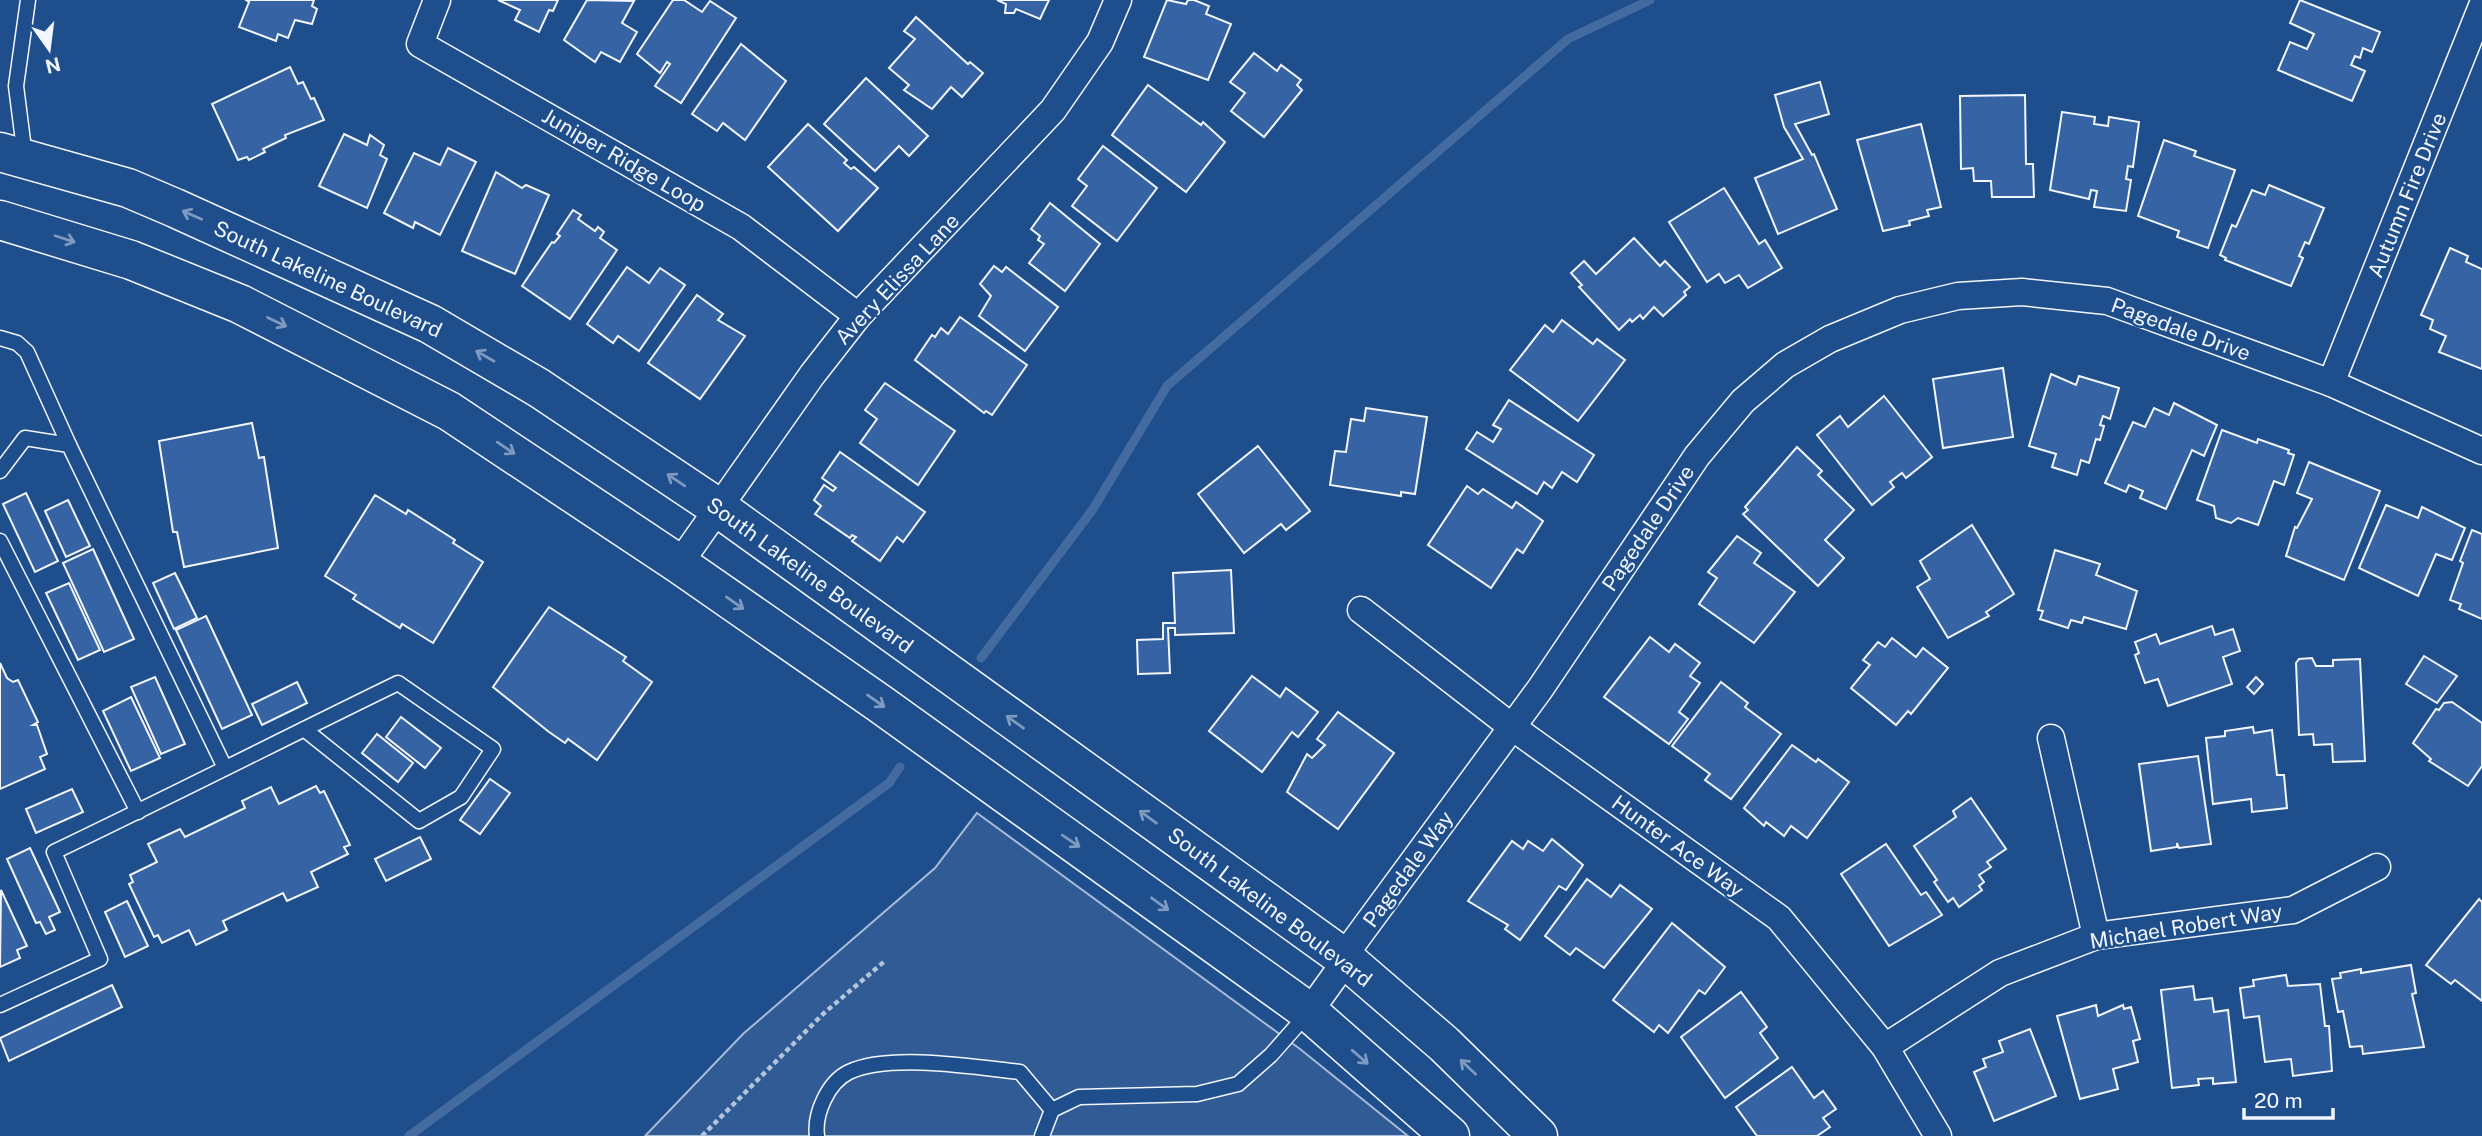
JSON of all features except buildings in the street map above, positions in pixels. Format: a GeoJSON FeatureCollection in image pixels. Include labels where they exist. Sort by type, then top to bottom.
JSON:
{"type":"FeatureCollection","features":[{"type":"Feature","properties":{"kind":"main road","name":"South Lakeline Boulevard"},"geometry":{"type":"LineString","coordinates":[[13,155],[128,188],[308,266],[430,324],[540,388],[720,509],[1343,957],[1444,1044],[1538,1136]]}},
{"type":"Feature","properties":{"kind":"main road"},"geometry":{"type":"LineString","coordinates":[[0,219],[131,260],[240,304],[449,411],[679,564],[820,662],[1309,1012],[1450,1136]]}},
{"type":"Feature","properties":{"kind":"street","name":"Juniper Ridge Loop"},"geometry":{"type":"LineString","coordinates":[[438,0],[420,44],[741,227],[858,316]]}},
{"type":"Feature","properties":{"kind":"street","name":"Avery Elissa Lane"},"geometry":{"type":"LineString","coordinates":[[679,564],[812,375],[858,316],[1053,110],[1101,42],[1118,0]]}},
{"type":"Feature","properties":{"kind":"street","name":"Autumn Fire Drive"},"geometry":{"type":"LineString","coordinates":[[2331,383],[2482,6]]}},
{"type":"Feature","properties":{"kind":"street","name":"Pagedale Drive"},"geometry":{"type":"LineString","coordinates":[[1512,727],[1697,456],[1735,410],[1785,365],[1900,310],[1958,296],[2022,292],[2107,301],[2331,383],[2482,451]]}},
{"type":"Feature","properties":{"kind":"street","name":"Hunter Ace Way"},"geometry":{"type":"LineString","coordinates":[[1362,610],[1512,727],[1779,918],[1885,1047],[1938,1136]]}},
{"type":"Feature","properties":{"kind":"street","name":"Pagedale Way"},"geometry":{"type":"LineString","coordinates":[[1309,1012],[1345,962],[1343,957],[1512,727]]}},
{"type":"Feature","properties":{"kind":"street"},"geometry":{"type":"LineString","coordinates":[[2051,738],[2096,936]]}},
{"type":"Feature","properties":{"kind":"street","name":"Michael Robert Way"},"geometry":{"type":"LineString","coordinates":[[1885,1047],[2000,973],[2096,936],[2293,910],[2377,867]]}},
{"type":"Feature","properties":{"kind":"lane"},"geometry":{"type":"LineString","coordinates":[[13,155],[16,86],[28,0]]}},
{"type":"Feature","properties":{"kind":"lane"},"geometry":{"type":"LineString","coordinates":[[0,338],[16,343],[27,352],[225,768]]}},
{"type":"Feature","properties":{"kind":"lane"},"geometry":{"type":"LineString","coordinates":[[0,471],[25,438],[69,445]]}},
{"type":"Feature","properties":{"kind":"lane"},"geometry":{"type":"LineString","coordinates":[[0,541],[138,812]]}},
{"type":"Feature","properties":{"kind":"lane"},"geometry":{"type":"LineString","coordinates":[[0,1005],[100,959],[54,852],[138,812],[225,768],[304,729],[398,683],[493,749],[461,797],[419,821],[304,729]]}},
{"type":"Feature","properties":{"kind":"lane"},"geometry":{"type":"LineString","coordinates":[[1042,1136],[1052,1110],[1079,1097],[1197,1094],[1238,1084],[1271,1055],[1309,1012]]}},
{"type":"Feature","properties":{"kind":"lane"},"geometry":{"type":"LineString","coordinates":[[817,1136],[822,1100],[848,1072],[894,1063],[953,1065],[1020,1072],[1052,1110]]}},
{"type":"Feature","properties":{"kind":"path"},"geometry":{"type":"LineString","coordinates":[[702,1136],[823,1014],[886,960]]}},
{"type":"Feature","properties":{"kind":"shaded area"},"geometry":{"type":"Polygon","coordinates":[[[977,813],[1300,1049],[1408,1136],[645,1136],[743,1034],[935,868],[977,813]]]}},
{"type":"Feature","properties":{"kind":"waterway"},"geometry":{"type":"LineString","coordinates":[[981,658],[1093,509],[1167,386],[1568,39],[1650,0]]}},
{"type":"Feature","properties":{"kind":"waterway"},"geometry":{"type":"LineString","coordinates":[[409,1136],[889,783],[900,767]]}}]}
